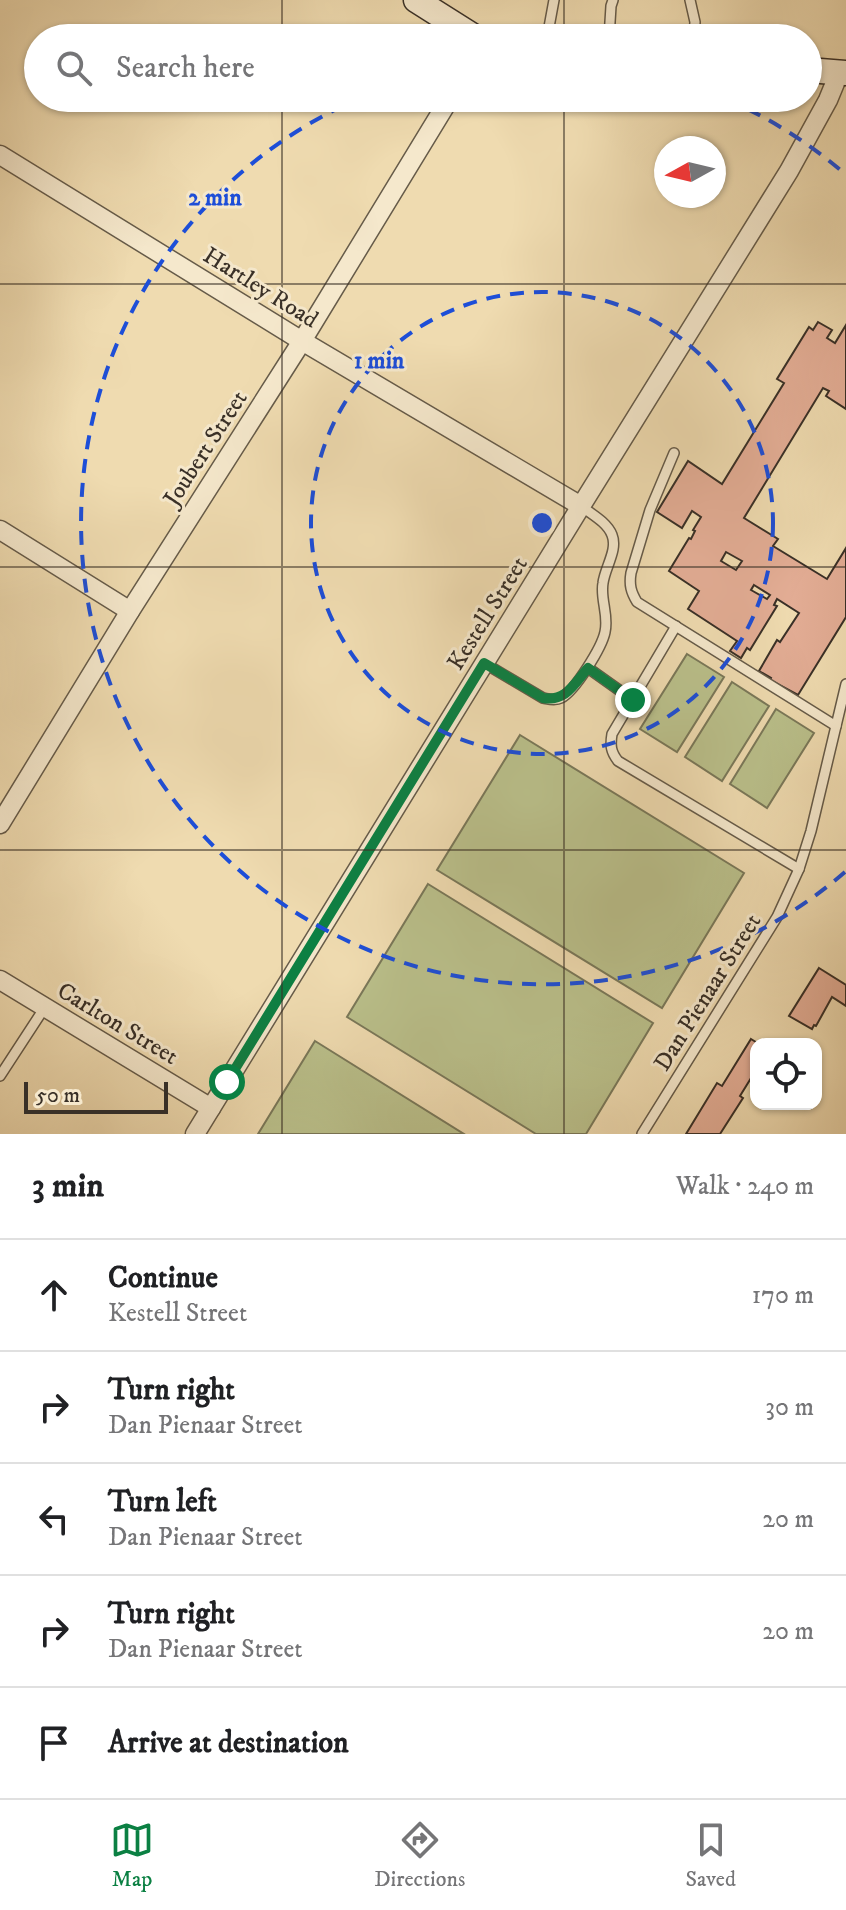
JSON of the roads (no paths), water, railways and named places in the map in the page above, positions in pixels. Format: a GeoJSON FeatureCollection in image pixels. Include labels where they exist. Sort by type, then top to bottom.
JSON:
{"type":"FeatureCollection","features":[{"type":"Feature","properties":{"kind":"street"},"geometry":{"type":"LineString","coordinates":[[416,0],[454,24]]}},
{"type":"Feature","properties":{"kind":"street"},"geometry":{"type":"LineString","coordinates":[[822,71],[842,73]]}},
{"type":"Feature","properties":{"kind":"street","name":"Kestell Street"},"geometry":{"type":"LineString","coordinates":[[822,111],[842,73]]}},
{"type":"Feature","properties":{"kind":"street","name":"Joubert Street"},"geometry":{"type":"LineString","coordinates":[[0,824],[441,112]]}},
{"type":"Feature","properties":{"kind":"street","name":"Kestell Street"},"geometry":{"type":"LineString","coordinates":[[195,1134],[789,171],[821,112]]}},
{"type":"Feature","properties":{"kind":"street","name":"Hartley Road"},"geometry":{"type":"LineString","coordinates":[[0,155],[302,341],[581,506]]}},
{"type":"Feature","properties":{"kind":"street"},"geometry":{"type":"LineString","coordinates":[[0,530],[130,611]]}},
{"type":"Feature","properties":{"kind":"street","name":"Carlton Street"},"geometry":{"type":"LineString","coordinates":[[0,980],[211,1108]]}},
{"type":"Feature","properties":{"kind":"lane"},"geometry":{"type":"LineString","coordinates":[[550,24],[554,0]]}},
{"type":"Feature","properties":{"kind":"lane"},"geometry":{"type":"LineString","coordinates":[[610,24],[613,0]]}},
{"type":"Feature","properties":{"kind":"lane"},"geometry":{"type":"LineString","coordinates":[[690,0],[695,24]]}},
{"type":"Feature","properties":{"kind":"lane"},"geometry":{"type":"LineString","coordinates":[[674,453],[650,510],[630,583],[637,602],[836,726]]}},
{"type":"Feature","properties":{"kind":"lane"},"geometry":{"type":"LineString","coordinates":[[484,663],[543,698],[553,700],[567,693],[588,668],[606,630],[602,584],[614,548],[612,533],[581,506]]}},
{"type":"Feature","properties":{"kind":"lane"},"geometry":{"type":"LineString","coordinates":[[676,626],[612,734],[612,754],[618,761],[799,869]]}},
{"type":"Feature","properties":{"kind":"lane"},"geometry":{"type":"LineString","coordinates":[[588,668],[633,700]]}},
{"type":"Feature","properties":{"kind":"lane","name":"Dan Pienaar Street"},"geometry":{"type":"LineString","coordinates":[[642,1134],[777,917],[799,869],[846,684]]}},
{"type":"Feature","properties":{"kind":"lane"},"geometry":{"type":"LineString","coordinates":[[0,1076],[45,1007]]}}]}
